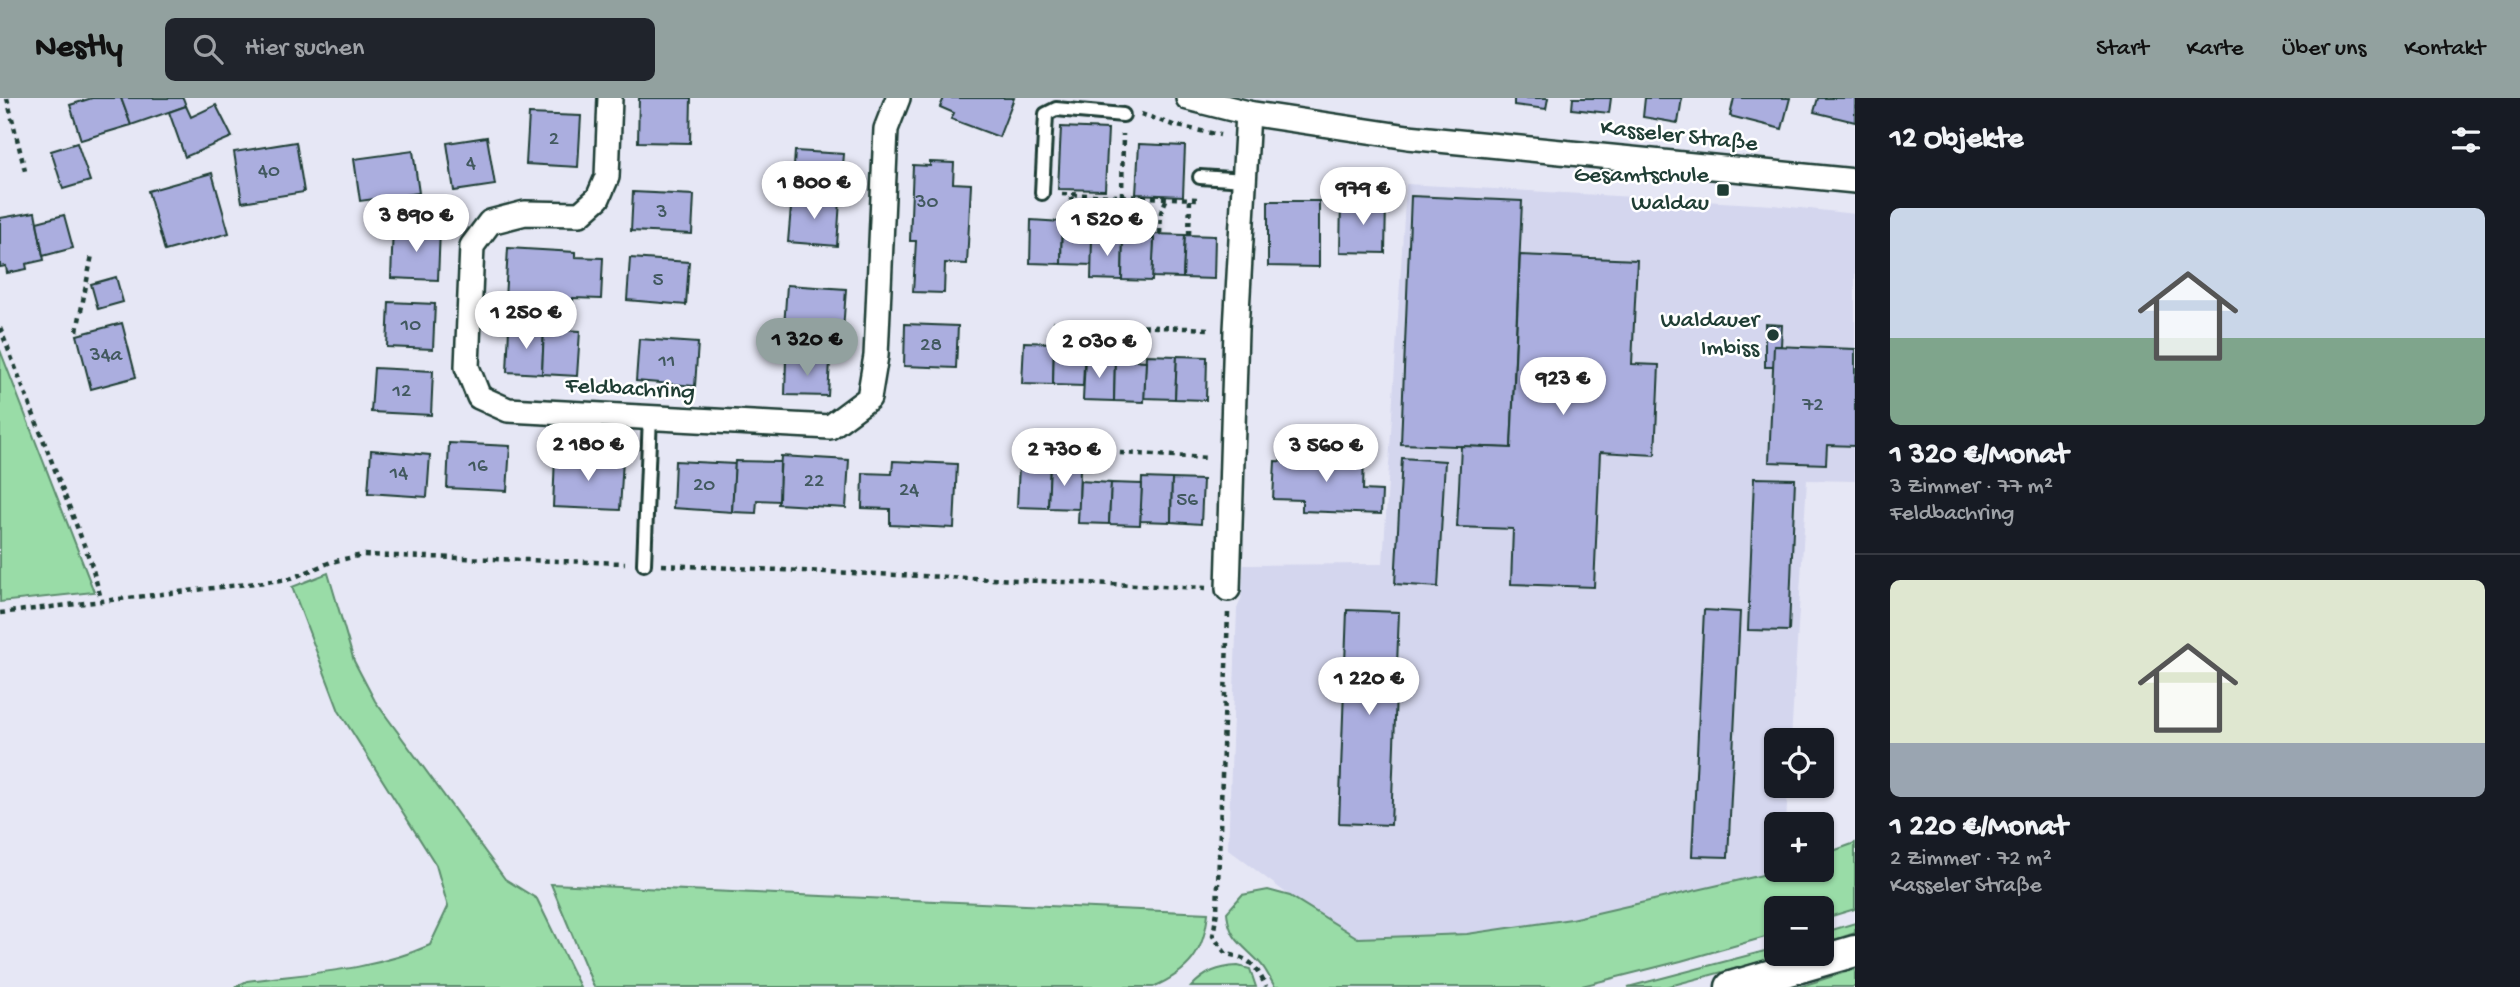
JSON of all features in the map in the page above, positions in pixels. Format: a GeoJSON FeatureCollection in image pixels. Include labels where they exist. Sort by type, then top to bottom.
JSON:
{"type":"FeatureCollection","features":[{"type":"Feature","properties":{"kind":"street","name":"Feldbachring"},"geometry":{"type":"LineString","coordinates":[[610,98],[607,177],[598,198],[580,214],[525,213],[490,222],[472,246],[467,367],[480,397],[508,410],[830,427],[869,398],[876,356],[886,129],[898,98]]}},
{"type":"Feature","properties":{"kind":"street","name":"Kasseler Straße"},"geometry":{"type":"LineString","coordinates":[[1188,98],[1248,113],[1408,137],[1855,181]]}},
{"type":"Feature","properties":{"kind":"street"},"geometry":{"type":"LineString","coordinates":[[1228,589],[1248,113]]}},
{"type":"Feature","properties":{"kind":"street"},"geometry":{"type":"LineString","coordinates":[[1731,987],[1855,951]]}},
{"type":"Feature","properties":{"kind":"lane"},"geometry":{"type":"LineString","coordinates":[[1042,193],[1046,114],[1056,109],[1123,116]]}},
{"type":"Feature","properties":{"kind":"lane"},"geometry":{"type":"LineString","coordinates":[[1200,177],[1244,191]]}},
{"type":"Feature","properties":{"kind":"lane"},"geometry":{"type":"LineString","coordinates":[[644,564],[650,416]]}},
{"type":"Feature","properties":{"kind":"path"},"geometry":{"type":"LineString","coordinates":[[8,98],[26,175]]}},
{"type":"Feature","properties":{"kind":"path"},"geometry":{"type":"LineString","coordinates":[[1122,196],[1123,116]]}},
{"type":"Feature","properties":{"kind":"path"},"geometry":{"type":"LineString","coordinates":[[1042,193],[1190,199],[1244,191]]}},
{"type":"Feature","properties":{"kind":"path"},"geometry":{"type":"LineString","coordinates":[[1071,222],[1072,194]]}},
{"type":"Feature","properties":{"kind":"path"},"geometry":{"type":"LineString","coordinates":[[1099,237],[1101,196]]}},
{"type":"Feature","properties":{"kind":"path"},"geometry":{"type":"LineString","coordinates":[[1132,239],[1133,197]]}},
{"type":"Feature","properties":{"kind":"path"},"geometry":{"type":"LineString","coordinates":[[1160,234],[1161,212],[1167,198]]}},
{"type":"Feature","properties":{"kind":"path"},"geometry":{"type":"LineString","coordinates":[[1189,235],[1190,199]]}},
{"type":"Feature","properties":{"kind":"path"},"geometry":{"type":"LineString","coordinates":[[77,331],[92,255]]}},
{"type":"Feature","properties":{"kind":"path"},"geometry":{"type":"LineString","coordinates":[[1053,323],[1237,330]]}},
{"type":"Feature","properties":{"kind":"path"},"geometry":{"type":"LineString","coordinates":[[0,328],[91,563],[102,602]]}},
{"type":"Feature","properties":{"kind":"path"},"geometry":{"type":"LineString","coordinates":[[1050,449],[1233,460]]}},
{"type":"Feature","properties":{"kind":"path"},"geometry":{"type":"LineString","coordinates":[[0,613],[290,579],[331,562],[362,555],[1228,589],[1217,911],[1213,936],[1226,954],[1241,957],[1257,968],[1266,987]]}},
{"type":"Feature","properties":{"kind":"shaded area"},"geometry":{"type":"Polygon","coordinates":[[[1406,184],[1773,205],[1855,214],[1855,481],[1807,480],[1792,728],[1764,728],[1764,798],[1787,798],[1787,812],[1764,812],[1764,874],[1571,919],[1467,934],[1358,938],[1290,896],[1228,849],[1237,609],[1241,599],[1244,565],[1383,564],[1406,184]]]}},
{"type":"Feature","properties":{"kind":"green space"},"geometry":{"type":"Polygon","coordinates":[[[0,350],[94,592],[0,602],[0,350]]]}},
{"type":"Feature","properties":{"kind":"green space"},"geometry":{"type":"Polygon","coordinates":[[[328,573],[354,661],[375,701],[505,879],[537,899],[580,987],[235,987],[247,981],[340,970],[408,954],[430,945],[448,907],[436,865],[339,711],[292,587],[328,573]]]}},
{"type":"Feature","properties":{"kind":"green space"},"geometry":{"type":"Polygon","coordinates":[[[1855,843],[1855,909],[1834,915],[1834,896],[1764,896],[1764,937],[1578,987],[1275,987],[1262,965],[1242,946],[1230,929],[1227,912],[1242,895],[1268,890],[1290,896],[1358,938],[1467,934],[1571,919],[1764,875],[1764,882],[1834,882],[1834,851],[1855,843]]]}},
{"type":"Feature","properties":{"kind":"green space"},"geometry":{"type":"Polygon","coordinates":[[[551,884],[1208,913],[1203,939],[1193,959],[1177,974],[1153,987],[594,987],[551,884]]]}},
{"type":"Feature","properties":{"kind":"green space"},"geometry":{"type":"Polygon","coordinates":[[[1855,923],[1855,933],[1834,940],[1834,929],[1855,923]]]}},
{"type":"Feature","properties":{"kind":"green space"},"geometry":{"type":"Polygon","coordinates":[[[1764,951],[1764,961],[1666,987],[1628,987],[1764,951]]]}},
{"type":"Feature","properties":{"kind":"green space"},"geometry":{"type":"Polygon","coordinates":[[[1238,966],[1250,969],[1256,987],[1191,987],[1212,971],[1238,966]]]}},
{"type":"Feature","properties":{"kind":"green space"},"geometry":{"type":"Polygon","coordinates":[[[1855,969],[1855,987],[1799,987],[1855,969]]]}},
{"type":"Feature","properties":{"kind":"building"},"geometry":{"type":"Polygon","coordinates":[[[92,98],[121,98],[131,125],[81,140],[70,105],[92,98]]]}},
{"type":"Feature","properties":{"kind":"building"},"geometry":{"type":"Polygon","coordinates":[[[121,98],[183,98],[186,106],[131,125],[121,98]]]}},
{"type":"Feature","properties":{"kind":"building"},"geometry":{"type":"Polygon","coordinates":[[[639,98],[691,98],[690,143],[638,142],[639,98]]]}},
{"type":"Feature","properties":{"kind":"building"},"geometry":{"type":"Polygon","coordinates":[[[944,98],[1014,98],[999,137],[951,119],[954,113],[940,107],[944,98]]]}},
{"type":"Feature","properties":{"kind":"building"},"geometry":{"type":"Polygon","coordinates":[[[1514,98],[1548,98],[1546,109],[1514,105],[1514,98]]]}},
{"type":"Feature","properties":{"kind":"building"},"geometry":{"type":"Polygon","coordinates":[[[1573,98],[1611,98],[1609,113],[1572,109],[1573,98]]]}},
{"type":"Feature","properties":{"kind":"building"},"geometry":{"type":"Polygon","coordinates":[[[1645,98],[1682,98],[1678,123],[1643,117],[1645,98]]]}},
{"type":"Feature","properties":{"kind":"building"},"geometry":{"type":"Polygon","coordinates":[[[1734,98],[1790,98],[1782,129],[1730,116],[1734,98]]]}},
{"type":"Feature","properties":{"kind":"building"},"geometry":{"type":"Polygon","coordinates":[[[1818,98],[1855,98],[1855,122],[1814,112],[1818,98]]]}},
{"type":"Feature","properties":{"kind":"building"},"geometry":{"type":"Polygon","coordinates":[[[216,105],[232,137],[185,157],[169,112],[186,106],[191,117],[216,105]]]}},
{"type":"Feature","properties":{"kind":"building"},"geometry":{"type":"Polygon","coordinates":[[[529,114],[581,116],[578,167],[526,164],[529,114]]]}},
{"type":"Feature","properties":{"kind":"building"},"geometry":{"type":"Polygon","coordinates":[[[1061,127],[1108,129],[1105,190],[1058,189],[1061,127]]]}},
{"type":"Feature","properties":{"kind":"building"},"geometry":{"type":"Polygon","coordinates":[[[487,137],[495,185],[454,191],[447,143],[487,137]]]}},
{"type":"Feature","properties":{"kind":"building"},"geometry":{"type":"Polygon","coordinates":[[[296,142],[304,192],[242,202],[234,152],[296,142]]]}},
{"type":"Feature","properties":{"kind":"building"},"geometry":{"type":"Polygon","coordinates":[[[77,143],[90,181],[63,189],[51,151],[77,143]]]}},
{"type":"Feature","properties":{"kind":"building"},"geometry":{"type":"Polygon","coordinates":[[[1139,144],[1185,146],[1183,196],[1136,194],[1139,144]]]}},
{"type":"Feature","properties":{"kind":"building"},"geometry":{"type":"Polygon","coordinates":[[[413,151],[419,193],[360,201],[354,159],[413,151]]]}},
{"type":"Feature","properties":{"kind":"building"},"geometry":{"type":"Polygon","coordinates":[[[795,151],[844,154],[840,200],[792,196],[795,151]]]}},
{"type":"Feature","properties":{"kind":"building"},"geometry":{"type":"Polygon","coordinates":[[[930,162],[954,163],[953,183],[971,184],[967,264],[945,263],[944,293],[913,292],[916,241],[910,241],[913,165],[930,166],[930,162]]]}},
{"type":"Feature","properties":{"kind":"building"},"geometry":{"type":"Polygon","coordinates":[[[212,173],[229,233],[165,251],[148,191],[212,173]]]}},
{"type":"Feature","properties":{"kind":"building"},"geometry":{"type":"Polygon","coordinates":[[[633,192],[694,195],[692,234],[631,231],[633,192]]]}},
{"type":"Feature","properties":{"kind":"building"},"geometry":{"type":"Polygon","coordinates":[[[792,196],[840,200],[837,246],[788,242],[792,196]]]}},
{"type":"Feature","properties":{"kind":"building"},"geometry":{"type":"Polygon","coordinates":[[[1411,196],[1522,201],[1511,448],[1401,444],[1411,196]]]}},
{"type":"Feature","properties":{"kind":"building"},"geometry":{"type":"Polygon","coordinates":[[[1268,201],[1319,201],[1319,267],[1268,266],[1268,201]]]}},
{"type":"Feature","properties":{"kind":"building"},"geometry":{"type":"Polygon","coordinates":[[[1341,201],[1386,202],[1385,253],[1340,252],[1341,201]]]}},
{"type":"Feature","properties":{"kind":"building"},"geometry":{"type":"Polygon","coordinates":[[[35,212],[44,260],[26,264],[27,269],[7,273],[6,266],[0,267],[0,218],[35,212]]]}},
{"type":"Feature","properties":{"kind":"building"},"geometry":{"type":"Polygon","coordinates":[[[64,215],[73,248],[43,256],[37,222],[64,215]]]}},
{"type":"Feature","properties":{"kind":"building"},"geometry":{"type":"Polygon","coordinates":[[[1031,220],[1062,222],[1061,264],[1030,263],[1031,220]]]}},
{"type":"Feature","properties":{"kind":"building"},"geometry":{"type":"Polygon","coordinates":[[[1062,222],[1093,223],[1092,265],[1061,264],[1062,222]]]}},
{"type":"Feature","properties":{"kind":"building"},"geometry":{"type":"Polygon","coordinates":[[[393,227],[440,229],[438,280],[391,278],[393,227]]]}},
{"type":"Feature","properties":{"kind":"building"},"geometry":{"type":"Polygon","coordinates":[[[1154,234],[1185,235],[1183,278],[1152,277],[1154,234]]]}},
{"type":"Feature","properties":{"kind":"building"},"geometry":{"type":"Polygon","coordinates":[[[1185,235],[1215,236],[1214,279],[1183,278],[1185,235]]]}},
{"type":"Feature","properties":{"kind":"building"},"geometry":{"type":"Polygon","coordinates":[[[1092,237],[1123,238],[1122,280],[1091,279],[1092,237]]]}},
{"type":"Feature","properties":{"kind":"building"},"geometry":{"type":"Polygon","coordinates":[[[1123,238],[1154,239],[1152,281],[1122,280],[1123,238]]]}},
{"type":"Feature","properties":{"kind":"building"},"geometry":{"type":"Polygon","coordinates":[[[508,248],[575,252],[575,257],[603,258],[601,299],[573,298],[573,302],[505,299],[508,248]]]}},
{"type":"Feature","properties":{"kind":"building"},"geometry":{"type":"Polygon","coordinates":[[[1520,255],[1637,260],[1632,364],[1659,365],[1655,455],[1600,452],[1594,587],[1511,584],[1513,529],[1457,527],[1461,446],[1511,448],[1520,255]]]}},
{"type":"Feature","properties":{"kind":"building"},"geometry":{"type":"Polygon","coordinates":[[[630,258],[689,262],[686,305],[627,300],[630,258]]]}},
{"type":"Feature","properties":{"kind":"building"},"geometry":{"type":"Polygon","coordinates":[[[116,277],[123,302],[98,309],[91,284],[116,277]]]}},
{"type":"Feature","properties":{"kind":"building"},"geometry":{"type":"Polygon","coordinates":[[[787,285],[846,289],[843,331],[784,327],[787,285]]]}},
{"type":"Feature","properties":{"kind":"building"},"geometry":{"type":"Polygon","coordinates":[[[389,302],[435,304],[433,349],[387,347],[389,302]]]}},
{"type":"Feature","properties":{"kind":"building"},"geometry":{"type":"Polygon","coordinates":[[[122,323],[136,377],[91,389],[77,335],[122,323]]]}},
{"type":"Feature","properties":{"kind":"building"},"geometry":{"type":"Polygon","coordinates":[[[905,324],[958,326],[956,368],[904,366],[905,324]]]}},
{"type":"Feature","properties":{"kind":"building","name":"Waldauer Imbiss"},"geometry":{"type":"Polygon","coordinates":[[[1765,324],[1782,325],[1781,346],[1774,346],[1774,367],[1765,367],[1765,324]]]}},
{"type":"Feature","properties":{"kind":"building"},"geometry":{"type":"Polygon","coordinates":[[[509,328],[544,329],[542,374],[507,372],[509,328]]]}},
{"type":"Feature","properties":{"kind":"building"},"geometry":{"type":"Polygon","coordinates":[[[544,329],[580,331],[577,376],[542,374],[544,329]]]}},
{"type":"Feature","properties":{"kind":"building"},"geometry":{"type":"Polygon","coordinates":[[[639,339],[698,343],[695,386],[636,381],[639,339]]]}},
{"type":"Feature","properties":{"kind":"building"},"geometry":{"type":"Polygon","coordinates":[[[1024,342],[1054,343],[1053,385],[1022,384],[1024,342]]]}},
{"type":"Feature","properties":{"kind":"building"},"geometry":{"type":"Polygon","coordinates":[[[1054,343],[1085,344],[1083,386],[1053,385],[1054,343]]]}},
{"type":"Feature","properties":{"kind":"building"},"geometry":{"type":"Polygon","coordinates":[[[1774,346],[1855,349],[1855,446],[1827,445],[1826,464],[1769,462],[1774,346]]]}},
{"type":"Feature","properties":{"kind":"building"},"geometry":{"type":"Polygon","coordinates":[[[1146,355],[1177,356],[1175,399],[1144,398],[1146,355]]]}},
{"type":"Feature","properties":{"kind":"building"},"geometry":{"type":"Polygon","coordinates":[[[1177,356],[1207,357],[1206,400],[1175,399],[1177,356]]]}},
{"type":"Feature","properties":{"kind":"building"},"geometry":{"type":"Polygon","coordinates":[[[1085,358],[1115,359],[1114,401],[1083,400],[1085,358]]]}},
{"type":"Feature","properties":{"kind":"building"},"geometry":{"type":"Polygon","coordinates":[[[786,359],[830,361],[828,396],[785,395],[786,359]]]}},
{"type":"Feature","properties":{"kind":"building"},"geometry":{"type":"Polygon","coordinates":[[[1115,359],[1146,361],[1144,402],[1114,401],[1115,359]]]}},
{"type":"Feature","properties":{"kind":"building"},"geometry":{"type":"Polygon","coordinates":[[[374,368],[433,371],[431,415],[371,412],[374,368]]]}},
{"type":"Feature","properties":{"kind":"building"},"geometry":{"type":"Polygon","coordinates":[[[449,443],[510,446],[507,491],[447,488],[449,443]]]}},
{"type":"Feature","properties":{"kind":"building"},"geometry":{"type":"Polygon","coordinates":[[[371,450],[430,455],[427,497],[368,493],[371,450]]]}},
{"type":"Feature","properties":{"kind":"building"},"geometry":{"type":"Polygon","coordinates":[[[1293,453],[1364,456],[1363,490],[1382,491],[1381,514],[1302,511],[1302,500],[1273,499],[1275,461],[1293,462],[1293,453]]]}},
{"type":"Feature","properties":{"kind":"building"},"geometry":{"type":"Polygon","coordinates":[[[555,455],[623,459],[620,510],[553,507],[555,455]]]}},
{"type":"Feature","properties":{"kind":"building"},"geometry":{"type":"Polygon","coordinates":[[[781,456],[849,460],[846,508],[778,504],[781,456]]]}},
{"type":"Feature","properties":{"kind":"building"},"geometry":{"type":"Polygon","coordinates":[[[1402,458],[1445,461],[1438,587],[1395,584],[1402,458]]]}},
{"type":"Feature","properties":{"kind":"building"},"geometry":{"type":"Polygon","coordinates":[[[675,461],[735,464],[732,512],[673,508],[675,461]]]}},
{"type":"Feature","properties":{"kind":"building"},"geometry":{"type":"Polygon","coordinates":[[[735,461],[780,462],[779,501],[757,500],[756,513],[732,512],[735,461]]]}},
{"type":"Feature","properties":{"kind":"building"},"geometry":{"type":"Polygon","coordinates":[[[893,461],[957,464],[954,528],[890,525],[890,509],[862,508],[863,473],[892,474],[893,461]]]}},
{"type":"Feature","properties":{"kind":"building"},"geometry":{"type":"Polygon","coordinates":[[[1019,465],[1050,466],[1048,508],[1017,507],[1019,465]]]}},
{"type":"Feature","properties":{"kind":"building"},"geometry":{"type":"Polygon","coordinates":[[[1050,466],[1080,467],[1079,509],[1048,508],[1050,466]]]}},
{"type":"Feature","properties":{"kind":"building"},"geometry":{"type":"Polygon","coordinates":[[[1142,478],[1172,479],[1171,522],[1140,521],[1142,478]]]}},
{"type":"Feature","properties":{"kind":"building"},"geometry":{"type":"Polygon","coordinates":[[[1754,478],[1795,479],[1789,631],[1748,630],[1754,478]]]}},
{"type":"Feature","properties":{"kind":"building"},"geometry":{"type":"Polygon","coordinates":[[[1172,479],[1203,480],[1201,524],[1171,522],[1172,479]]]}},
{"type":"Feature","properties":{"kind":"building"},"geometry":{"type":"Polygon","coordinates":[[[1080,481],[1111,483],[1109,524],[1078,523],[1080,481]]]}},
{"type":"Feature","properties":{"kind":"building"},"geometry":{"type":"Polygon","coordinates":[[[1111,483],[1142,484],[1140,525],[1109,524],[1111,483]]]}},
{"type":"Feature","properties":{"kind":"building"},"geometry":{"type":"Polygon","coordinates":[[[1347,610],[1399,612],[1391,825],[1339,823],[1347,610]]]}},
{"type":"Feature","properties":{"kind":"building"},"geometry":{"type":"Polygon","coordinates":[[[1704,610],[1740,612],[1728,857],[1692,856],[1704,610]]]}},
{"type":"Feature","properties":{"kind":"place","name":"Gesamtschule Waldau"},"geometry":{"type":"Point","coordinates":[1723,190]}},
{"type":"Feature","properties":{"kind":"place","name":"Waldauer Imbiss"},"geometry":{"type":"Point","coordinates":[1773,335]}}]}
